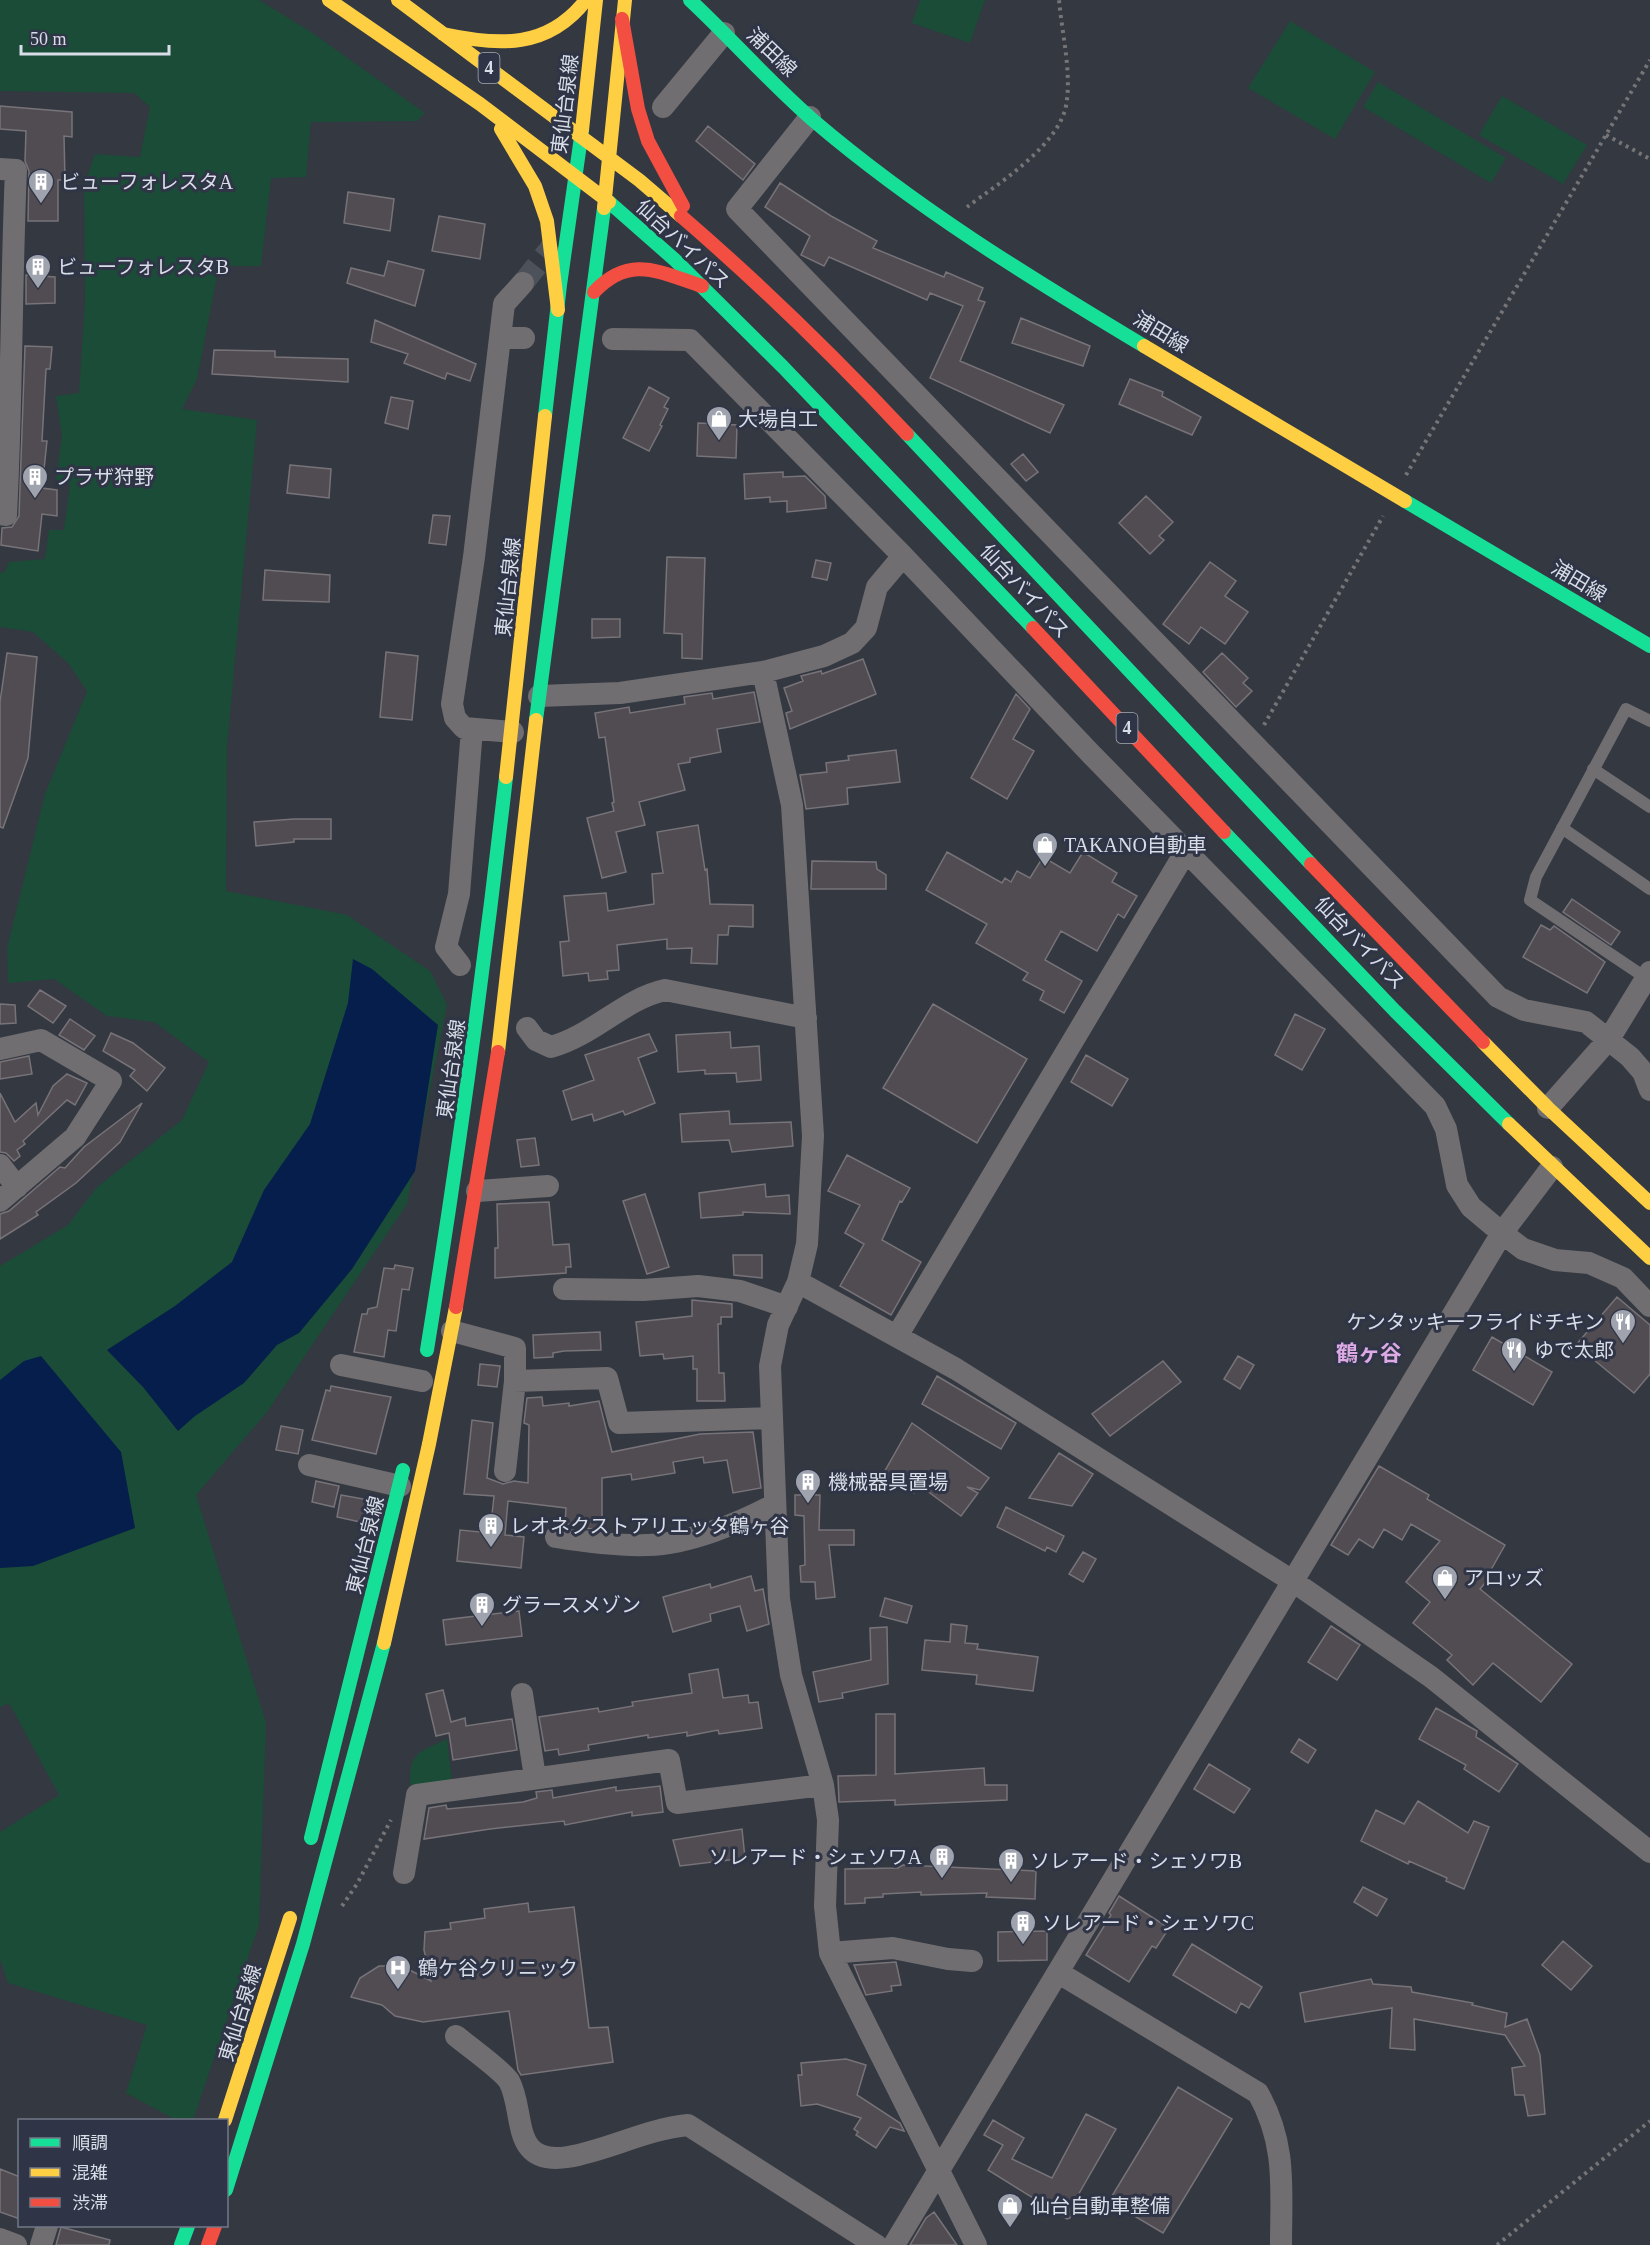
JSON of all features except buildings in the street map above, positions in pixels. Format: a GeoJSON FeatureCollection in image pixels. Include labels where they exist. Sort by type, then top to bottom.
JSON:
{"type":"FeatureCollection","features":[{"type":"Feature","properties":{"kind":"main road","name":"仙台バイパス"},"geometry":{"type":"LineString","coordinates":[[329,0],[489,112],[576,177],[702,286],[811,394],[1230,837],[1552,1167],[1650,1258]]}},
{"type":"Feature","properties":{"kind":"main road","name":"仙台バイパス"},"geometry":{"type":"LineString","coordinates":[[398,0],[609,157],[696,227],[759,283],[837,359],[1225,774],[1548,1108],[1650,1203]]}},
{"type":"Feature","properties":{"kind":"main road"},"geometry":{"type":"LineString","coordinates":[[444,34],[479,43],[517,42],[544,35],[566,23],[586,0]]}},
{"type":"Feature","properties":{"kind":"main road","name":"東仙台泉線"},"geometry":{"type":"LineString","coordinates":[[420,1387],[457,1168],[482,990],[513,732],[558,310],[596,0]]}},
{"type":"Feature","properties":{"kind":"main road"},"geometry":{"type":"LineString","coordinates":[[228,2184],[297,1971],[388,1635],[421,1491],[452,1331],[477,1191],[506,995],[539,696],[594,292],[625,0]]}},
{"type":"Feature","properties":{"kind":"main road","name":"浦田線"},"geometry":{"type":"LineString","coordinates":[[690,0],[810,117],[886,180],[945,224],[1007,264],[1650,646]]}},
{"type":"Feature","properties":{"kind":"main road"},"geometry":{"type":"LineString","coordinates":[[622,19],[638,109],[648,141],[696,227]]}},
{"type":"Feature","properties":{"kind":"main road"},"geometry":{"type":"LineString","coordinates":[[489,112],[516,150],[538,191],[548,221],[558,310]]}},
{"type":"Feature","properties":{"kind":"main road"},"geometry":{"type":"LineString","coordinates":[[594,292],[613,273],[629,269],[662,273],[702,286]]}},
{"type":"Feature","properties":{"kind":"main road","name":"東仙台泉線"},"geometry":{"type":"LineString","coordinates":[[308,1849],[407,1451]]}},
{"type":"Feature","properties":{"kind":"main road","name":"東仙台泉線"},"geometry":{"type":"LineString","coordinates":[[226,2119],[294,1906]]}},
{"type":"Feature","properties":{"kind":"main road"},"geometry":{"type":"LineString","coordinates":[[181,2245],[188,2227]]}},
{"type":"Feature","properties":{"kind":"main road"},"geometry":{"type":"LineString","coordinates":[[208,2245],[215,2227]]}},
{"type":"Feature","properties":{"kind":"street"},"geometry":{"type":"LineString","coordinates":[[663,107],[724,33]]}},
{"type":"Feature","properties":{"kind":"street"},"geometry":{"type":"LineString","coordinates":[[810,117],[737,209],[1498,997],[1524,1010],[1586,1022],[1630,1057],[1643,1072],[1650,1090]]}},
{"type":"Feature","properties":{"kind":"street"},"geometry":{"type":"LineString","coordinates":[[0,168],[16,170],[6,286],[6,515],[0,514]]}},
{"type":"Feature","properties":{"kind":"street"},"geometry":{"type":"LineString","coordinates":[[513,732],[464,728],[455,718],[452,704],[474,558],[504,304],[523,283]]}},
{"type":"Feature","properties":{"kind":"street"},"geometry":{"type":"LineString","coordinates":[[500,338],[524,338]]}},
{"type":"Feature","properties":{"kind":"street"},"geometry":{"type":"LineString","coordinates":[[613,339],[690,340],[903,556],[1435,1106],[1446,1129],[1457,1185],[1471,1207],[1523,1249],[1555,1260],[1589,1263],[1623,1278],[1650,1306]]}},
{"type":"Feature","properties":{"kind":"street"},"geometry":{"type":"LineString","coordinates":[[539,696],[620,693],[763,672],[824,656],[852,643],[866,628],[877,587],[903,556]]}},
{"type":"Feature","properties":{"kind":"street"},"geometry":{"type":"LineString","coordinates":[[763,672],[792,805],[813,1136],[807,1244],[798,1282],[778,1325],[770,1366],[779,1599],[791,1675],[823,1785],[828,1820],[825,1906],[830,1953],[938,2174],[976,2245]]}},
{"type":"Feature","properties":{"kind":"street"},"geometry":{"type":"LineString","coordinates":[[460,965],[446,947],[459,894],[472,729]]}},
{"type":"Feature","properties":{"kind":"street"},"geometry":{"type":"LineString","coordinates":[[897,1336],[1186,851]]}},
{"type":"Feature","properties":{"kind":"street"},"geometry":{"type":"LineString","coordinates":[[1548,1108],[1609,1039],[1648,975]]}},
{"type":"Feature","properties":{"kind":"street"},"geometry":{"type":"LineString","coordinates":[[527,1028],[536,1040],[551,1047],[564,1043],[605,1022],[645,994],[665,990],[806,1018]]}},
{"type":"Feature","properties":{"kind":"street"},"geometry":{"type":"LineString","coordinates":[[0,1049],[41,1040],[111,1081],[75,1137],[9,1194],[0,1165]]}},
{"type":"Feature","properties":{"kind":"street"},"geometry":{"type":"LineString","coordinates":[[894,2245],[1502,1233],[1552,1167]]}},
{"type":"Feature","properties":{"kind":"street"},"geometry":{"type":"LineString","coordinates":[[477,1191],[548,1186]]}},
{"type":"Feature","properties":{"kind":"street"},"geometry":{"type":"LineString","coordinates":[[798,1282],[956,1370],[1294,1582],[1431,1677],[1650,1852]]}},
{"type":"Feature","properties":{"kind":"street"},"geometry":{"type":"LineString","coordinates":[[564,1289],[643,1290],[698,1286],[740,1291],[787,1307]]}},
{"type":"Feature","properties":{"kind":"street"},"geometry":{"type":"LineString","coordinates":[[452,1331],[515,1348],[515,1381],[505,1471]]}},
{"type":"Feature","properties":{"kind":"street"},"geometry":{"type":"LineString","coordinates":[[340,1365],[420,1387]]}},
{"type":"Feature","properties":{"kind":"street"},"geometry":{"type":"LineString","coordinates":[[515,1381],[607,1378],[619,1423],[772,1418]]}},
{"type":"Feature","properties":{"kind":"street"},"geometry":{"type":"LineString","coordinates":[[309,1465],[400,1485]]}},
{"type":"Feature","properties":{"kind":"street"},"geometry":{"type":"LineString","coordinates":[[556,1538],[605,1544],[650,1545],[728,1527],[775,1504]]}},
{"type":"Feature","properties":{"kind":"street"},"geometry":{"type":"LineString","coordinates":[[522,1694],[535,1777]]}},
{"type":"Feature","properties":{"kind":"street"},"geometry":{"type":"LineString","coordinates":[[404,1874],[417,1795],[669,1760],[677,1803],[823,1785]]}},
{"type":"Feature","properties":{"kind":"street"},"geometry":{"type":"LineString","coordinates":[[830,1953],[893,1948],[948,1959],[972,1961]]}},
{"type":"Feature","properties":{"kind":"street"},"geometry":{"type":"LineString","coordinates":[[1059,1973],[1258,2093],[1272,2117],[1281,2156],[1281,2245]]}},
{"type":"Feature","properties":{"kind":"street"},"geometry":{"type":"LineString","coordinates":[[456,2036],[508,2081],[527,2145],[542,2157],[565,2157],[599,2150],[664,2127],[688,2125],[876,2245]]}},
{"type":"Feature","properties":{"kind":"street"},"geometry":{"type":"LineString","coordinates":[[41,2245],[47,2227]]}},
{"type":"Feature","properties":{"kind":"street"},"geometry":{"type":"LineString","coordinates":[[0,2239],[16,2245]]}},
{"type":"Feature","properties":{"kind":"lane"},"geometry":{"type":"LineString","coordinates":[[1648,975],[1530,900],[1536,877],[1626,709],[1650,721]]}},
{"type":"Feature","properties":{"kind":"lane"},"geometry":{"type":"LineString","coordinates":[[1593,770],[1650,807]]}},
{"type":"Feature","properties":{"kind":"lane"},"geometry":{"type":"LineString","coordinates":[[1562,828],[1650,889]]}},
{"type":"Feature","properties":{"kind":"path"},"geometry":{"type":"LineString","coordinates":[[945,224],[1017,170],[1057,129],[1066,106],[1066,55],[1059,0]]}},
{"type":"Feature","properties":{"kind":"path"},"geometry":{"type":"LineString","coordinates":[[1245,737],[1265,724],[1395,494],[1650,60]]}},
{"type":"Feature","properties":{"kind":"path"},"geometry":{"type":"LineString","coordinates":[[1606,135],[1650,159]]}},
{"type":"Feature","properties":{"kind":"path"},"geometry":{"type":"LineString","coordinates":[[342,1906],[380,1843],[381,1835]]}},
{"type":"Feature","properties":{"kind":"path"},"geometry":{"type":"LineString","coordinates":[[1497,2245],[1650,2121]]}},
{"type":"Feature","properties":{"kind":"green space"},"geometry":{"type":"Polygon","coordinates":[[[0,0],[259,0],[311,32],[425,113],[417,121],[311,122],[306,177],[271,178],[261,266],[219,266],[197,379],[182,409],[257,420],[227,747],[226,891],[347,915],[430,971],[447,1005],[407,1204],[267,1412],[196,1495],[266,1723],[259,1925],[193,2119],[174,2119],[126,2093],[147,2025],[8,1983],[0,1959],[0,1832],[59,1795],[9,1703],[0,1707],[0,1266],[68,1225],[97,1187],[182,1120],[209,1062],[154,1022],[107,1016],[54,979],[8,983],[7,948],[45,794],[87,691],[68,663],[33,632],[0,627],[0,572],[4,573],[9,562],[45,559],[49,530],[64,530],[70,484],[56,481],[62,436],[56,396],[79,393],[85,300],[84,186],[95,154],[140,157],[150,107],[134,93],[0,91],[0,0]]]}},
{"type":"Feature","properties":{"kind":"green space"},"geometry":{"type":"Polygon","coordinates":[[[920,0],[985,0],[970,43],[912,23],[920,0]]]}},
{"type":"Feature","properties":{"kind":"green space"},"geometry":{"type":"Polygon","coordinates":[[[1290,21],[1375,72],[1335,139],[1248,88],[1290,21]]]}},
{"type":"Feature","properties":{"kind":"green space"},"geometry":{"type":"Polygon","coordinates":[[[1378,82],[1506,158],[1491,183],[1363,107],[1378,82]]]}},
{"type":"Feature","properties":{"kind":"green space"},"geometry":{"type":"Polygon","coordinates":[[[1502,96],[1587,145],[1563,184],[1479,135],[1502,96]]]}},
{"type":"Feature","properties":{"kind":"green space"},"geometry":{"type":"Polygon","coordinates":[[[447,1739],[452,1781],[410,1785],[411,1766],[418,1754],[447,1739]]]}},
{"type":"Feature","properties":{"kind":"water"},"geometry":{"type":"Polygon","coordinates":[[[353,959],[372,969],[438,1025],[415,1171],[352,1269],[299,1333],[277,1345],[244,1383],[195,1416],[178,1431],[143,1387],[107,1350],[175,1306],[232,1262],[264,1190],[310,1124],[348,1003],[353,959]]]}},
{"type":"Feature","properties":{"kind":"water"},"geometry":{"type":"Polygon","coordinates":[[[41,1356],[121,1452],[135,1528],[33,1566],[0,1568],[0,1380],[24,1361],[41,1356]]]}},
{"type":"Feature","properties":{"kind":"tunnel"},"geometry":{"type":"LineString","coordinates":[[523,283],[554,244]]}},
{"type":"Feature","properties":{"kind":"traffic: fast"},"geometry":{"type":"LineString","coordinates":[[690,0],[814,121],[892,183],[974,240],[1144,346]]}},
{"type":"Feature","properties":{"kind":"traffic: fast"},"geometry":{"type":"LineString","coordinates":[[545,416],[560,285],[582,130]]}},
{"type":"Feature","properties":{"kind":"traffic: fast"},"geometry":{"type":"LineString","coordinates":[[609,202],[675,260],[783,367],[1033,628]]}},
{"type":"Feature","properties":{"kind":"traffic: fast"},"geometry":{"type":"LineString","coordinates":[[536,720],[604,208]]}},
{"type":"Feature","properties":{"kind":"traffic: fast"},"geometry":{"type":"LineString","coordinates":[[907,434],[1311,864]]}},
{"type":"Feature","properties":{"kind":"traffic: fast"},"geometry":{"type":"LineString","coordinates":[[1405,501],[1650,646]]}},
{"type":"Feature","properties":{"kind":"traffic: fast"},"geometry":{"type":"LineString","coordinates":[[427,1350],[470,1064],[506,777]]}},
{"type":"Feature","properties":{"kind":"traffic: fast"},"geometry":{"type":"LineString","coordinates":[[1224,832],[1395,1011],[1509,1124]]}},
{"type":"Feature","properties":{"kind":"traffic: fast"},"geometry":{"type":"LineString","coordinates":[[311,1838],[403,1470]]}},
{"type":"Feature","properties":{"kind":"traffic: fast"},"geometry":{"type":"LineString","coordinates":[[228,2184],[303,1944],[384,1643]]}},
{"type":"Feature","properties":{"kind":"traffic: fast"},"geometry":{"type":"LineString","coordinates":[[181,2245],[188,2227]]}},
{"type":"Feature","properties":{"kind":"traffic: slow"},"geometry":{"type":"LineString","coordinates":[[329,0],[480,104],[609,202]]}},
{"type":"Feature","properties":{"kind":"traffic: slow"},"geometry":{"type":"LineString","coordinates":[[398,0],[639,180],[681,216]]}},
{"type":"Feature","properties":{"kind":"traffic: slow"},"geometry":{"type":"LineString","coordinates":[[443,34],[484,41],[521,40],[556,28],[586,0]]}},
{"type":"Feature","properties":{"kind":"traffic: slow"},"geometry":{"type":"LineString","coordinates":[[582,130],[596,0]]}},
{"type":"Feature","properties":{"kind":"traffic: slow"},"geometry":{"type":"LineString","coordinates":[[604,208],[625,0]]}},
{"type":"Feature","properties":{"kind":"traffic: slow"},"geometry":{"type":"LineString","coordinates":[[501,129],[535,186],[547,221],[558,310]]}},
{"type":"Feature","properties":{"kind":"traffic: slow"},"geometry":{"type":"LineString","coordinates":[[1144,346],[1405,501]]}},
{"type":"Feature","properties":{"kind":"traffic: slow"},"geometry":{"type":"LineString","coordinates":[[506,777],[545,416]]}},
{"type":"Feature","properties":{"kind":"traffic: slow"},"geometry":{"type":"LineString","coordinates":[[498,1052],[536,720]]}},
{"type":"Feature","properties":{"kind":"traffic: slow"},"geometry":{"type":"LineString","coordinates":[[1483,1042],[1548,1108],[1650,1203]]}},
{"type":"Feature","properties":{"kind":"traffic: slow"},"geometry":{"type":"LineString","coordinates":[[1509,1124],[1650,1258]]}},
{"type":"Feature","properties":{"kind":"traffic: slow"},"geometry":{"type":"LineString","coordinates":[[384,1643],[429,1444],[456,1307]]}},
{"type":"Feature","properties":{"kind":"traffic: slow"},"geometry":{"type":"LineString","coordinates":[[225,2119],[290,1918]]}},
{"type":"Feature","properties":{"kind":"traffic: jam"},"geometry":{"type":"LineString","coordinates":[[622,19],[638,109],[648,141],[683,206]]}},
{"type":"Feature","properties":{"kind":"traffic: jam"},"geometry":{"type":"LineString","coordinates":[[681,216],[797,322],[907,434]]}},
{"type":"Feature","properties":{"kind":"traffic: jam"},"geometry":{"type":"LineString","coordinates":[[594,292],[607,280],[620,273],[633,270],[658,272],[702,286]]}},
{"type":"Feature","properties":{"kind":"traffic: jam"},"geometry":{"type":"LineString","coordinates":[[1033,628],[1224,832]]}},
{"type":"Feature","properties":{"kind":"traffic: jam"},"geometry":{"type":"LineString","coordinates":[[1311,864],[1483,1042]]}},
{"type":"Feature","properties":{"kind":"traffic: jam"},"geometry":{"type":"LineString","coordinates":[[456,1307],[498,1052]]}},
{"type":"Feature","properties":{"kind":"traffic: jam"},"geometry":{"type":"LineString","coordinates":[[208,2245],[215,2227]]}},
{"type":"Feature","properties":{"kind":"place","name":"ビューフォレスタA"},"geometry":{"type":"Point","coordinates":[41,205]}},
{"type":"Feature","properties":{"kind":"place","name":"ビューフォレスタB"},"geometry":{"type":"Point","coordinates":[38,290]}},
{"type":"Feature","properties":{"kind":"place","name":"大場自工"},"geometry":{"type":"Point","coordinates":[719,442]}},
{"type":"Feature","properties":{"kind":"place","name":"プラザ狩野"},"geometry":{"type":"Point","coordinates":[35,500]}},
{"type":"Feature","properties":{"kind":"place","name":"TAKANO自動車"},"geometry":{"type":"Point","coordinates":[1045,868]}},
{"type":"Feature","properties":{"kind":"place","name":"ケンタッキーフライドチキン"},"geometry":{"type":"Point","coordinates":[1623,1345]}},
{"type":"Feature","properties":{"kind":"place","name":"ゆで太郎"},"geometry":{"type":"Point","coordinates":[1514,1373]}},
{"type":"Feature","properties":{"kind":"place","name":"機械器具置場"},"geometry":{"type":"Point","coordinates":[808,1505]}},
{"type":"Feature","properties":{"kind":"place","name":"レオネクストアリエッタ鶴ヶ谷"},"geometry":{"type":"Point","coordinates":[491,1549]}},
{"type":"Feature","properties":{"kind":"place","name":"アロッズ"},"geometry":{"type":"Point","coordinates":[1445,1601]}},
{"type":"Feature","properties":{"kind":"place","name":"グラースメゾン"},"geometry":{"type":"Point","coordinates":[482,1628]}},
{"type":"Feature","properties":{"kind":"place","name":"ソレアード・シェソワA"},"geometry":{"type":"Point","coordinates":[942,1880]}},
{"type":"Feature","properties":{"kind":"place","name":"ソレアード・シェソワB"},"geometry":{"type":"Point","coordinates":[1011,1884]}},
{"type":"Feature","properties":{"kind":"place","name":"ソレアード・シェソワC"},"geometry":{"type":"Point","coordinates":[1023,1946]}},
{"type":"Feature","properties":{"kind":"place","name":"鶴ケ谷クリニック"},"geometry":{"type":"Point","coordinates":[398,1991]}},
{"type":"Feature","properties":{"kind":"place","name":"仙台自動車整備"},"geometry":{"type":"Point","coordinates":[1010,2229]}},
{"type":"Feature","properties":{"kind":"district","name":"鶴ヶ谷"},"geometry":{"type":"Point","coordinates":[1369,1353]}}]}
